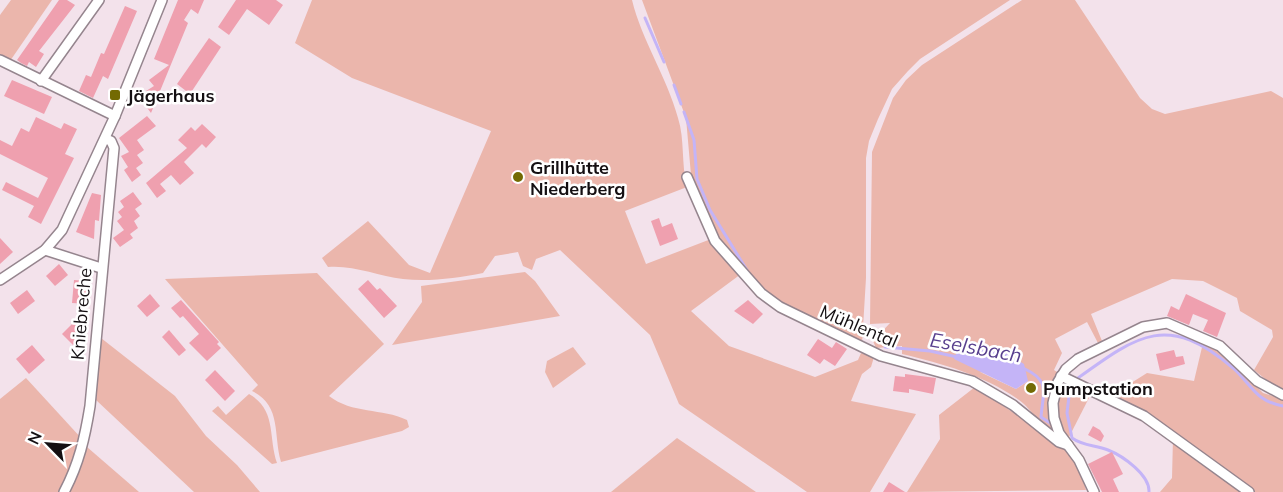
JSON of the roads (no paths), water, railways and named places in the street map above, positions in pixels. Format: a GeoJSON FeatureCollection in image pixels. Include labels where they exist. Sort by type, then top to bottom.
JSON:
{"type":"FeatureCollection","features":[{"type":"Feature","properties":{"kind":"street"},"geometry":{"type":"LineString","coordinates":[[41,81],[99,0]]}},
{"type":"Feature","properties":{"kind":"street"},"geometry":{"type":"LineString","coordinates":[[0,280],[45,250],[67,221],[115,116],[162,0]]}},
{"type":"Feature","properties":{"kind":"street"},"geometry":{"type":"LineString","coordinates":[[0,60],[115,116]]}},
{"type":"Feature","properties":{"kind":"street","name":"Kniebreche"},"geometry":{"type":"LineString","coordinates":[[64,492],[75,473],[86,432],[114,148],[111,141],[105,139]]}},
{"type":"Feature","properties":{"kind":"street","name":"Mühlental"},"geometry":{"type":"LineString","coordinates":[[687,177],[716,241],[761,292],[780,308],[881,356],[972,381],[1013,405],[1059,442],[1068,445]]}},
{"type":"Feature","properties":{"kind":"street"},"geometry":{"type":"LineString","coordinates":[[45,250],[101,268]]}},
{"type":"Feature","properties":{"kind":"street"},"geometry":{"type":"LineString","coordinates":[[1249,492],[1144,416],[1061,376],[1073,362],[1104,346],[1149,325],[1167,324],[1220,346],[1257,381],[1283,395]]}},
{"type":"Feature","properties":{"kind":"street","name":"Mühlental"},"geometry":{"type":"LineString","coordinates":[[1061,376],[1053,409],[1059,432],[1079,460],[1094,492]]}},
{"type":"Feature","properties":{"kind":"waterway","name":"Eselsbach"},"geometry":{"type":"LineString","coordinates":[[645,18],[664,62]]}},
{"type":"Feature","properties":{"kind":"waterway","name":"Eselsbach"},"geometry":{"type":"LineString","coordinates":[[674,85],[681,104]]}},
{"type":"Feature","properties":{"kind":"waterway","name":"Eselsbach"},"geometry":{"type":"LineString","coordinates":[[684,112],[694,140],[697,179],[710,210],[748,272]]}},
{"type":"Feature","properties":{"kind":"waterway"},"geometry":{"type":"LineString","coordinates":[[1078,378],[1119,350],[1137,341],[1154,336],[1171,335],[1190,340],[1210,351],[1233,368],[1260,396],[1283,406]]}},
{"type":"Feature","properties":{"kind":"waterway","name":"Eselsbach"},"geometry":{"type":"LineString","coordinates":[[885,347],[930,351],[957,357]]}},
{"type":"Feature","properties":{"kind":"waterway","name":"Eselsbach"},"geometry":{"type":"LineString","coordinates":[[1023,368],[1042,382],[1044,393],[1041,417],[1053,425]]}},
{"type":"Feature","properties":{"kind":"waterway"},"geometry":{"type":"LineString","coordinates":[[1070,388],[1067,413],[1072,438],[1080,443],[1108,450],[1128,461],[1145,479],[1149,492]]}},
{"type":"Feature","properties":{"kind":"place","name":"Jägerhaus"},"geometry":{"type":"Point","coordinates":[115,95]}},
{"type":"Feature","properties":{"kind":"place","name":"Grillhütte Niederberg"},"geometry":{"type":"Point","coordinates":[518,177]}},
{"type":"Feature","properties":{"kind":"place","name":"Pumpstation"},"geometry":{"type":"Point","coordinates":[1031,388]}}]}
